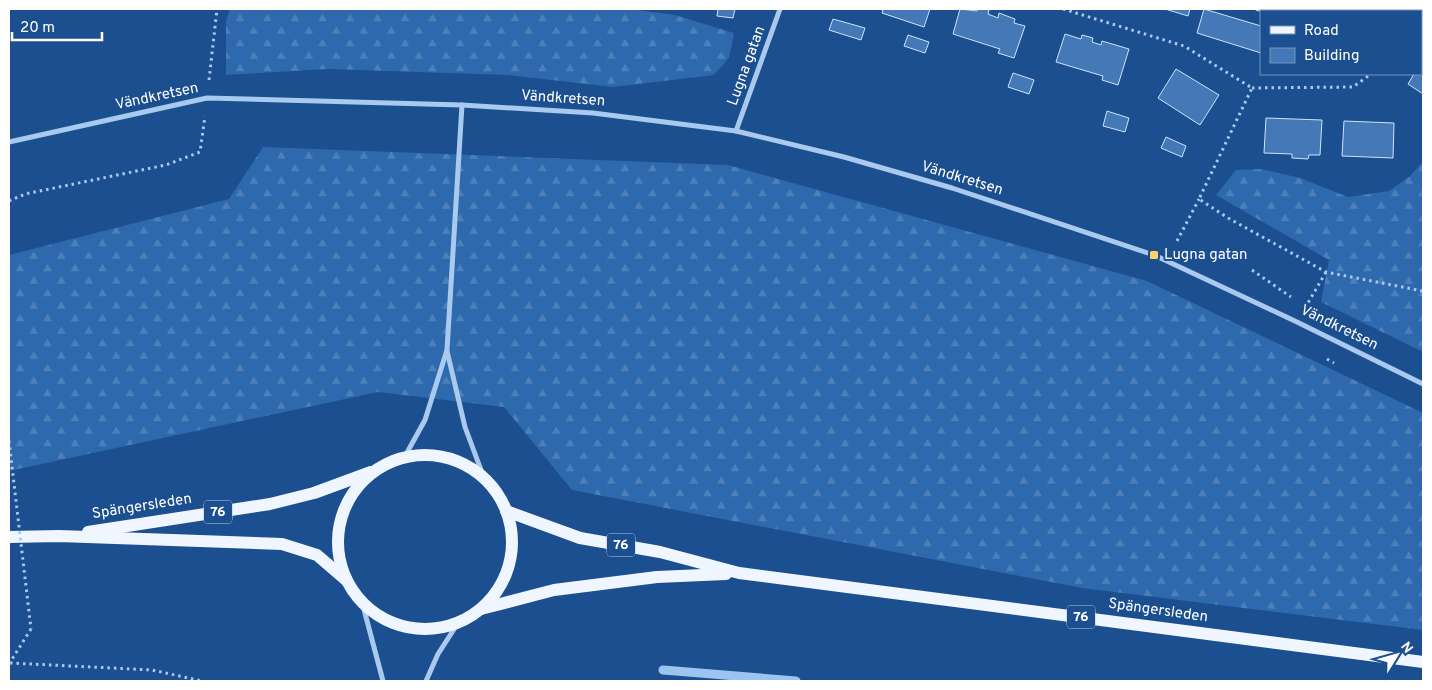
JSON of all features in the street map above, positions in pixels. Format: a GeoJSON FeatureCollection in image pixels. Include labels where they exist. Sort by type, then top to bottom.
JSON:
{"type":"FeatureCollection","features":[{"type":"Feature","properties":{"kind":"main road","name":"Spängersleden"},"geometry":{"type":"LineString","coordinates":[[9,537],[59,536],[282,544],[316,555],[346,580],[362,602],[382,618],[407,628],[433,629],[458,623],[481,609],[499,589],[510,564],[512,537],[506,511],[497,493],[484,478],[460,462],[432,455],[404,458],[314,493],[270,504],[59,536]]}},
{"type":"Feature","properties":{"kind":"main road","name":"Spängersleden"},"geometry":{"type":"LineString","coordinates":[[346,580],[338,550],[341,520],[353,493],[374,471]]}},
{"type":"Feature","properties":{"kind":"main road","name":"Spängersleden"},"geometry":{"type":"LineString","coordinates":[[506,511],[580,538],[660,552],[739,574],[1423,662]]}},
{"type":"Feature","properties":{"kind":"main road","name":"Spängersleden"},"geometry":{"type":"LineString","coordinates":[[481,609],[554,590],[657,577],[739,574]]}},
{"type":"Feature","properties":{"kind":"street","name":"Lugna gatan"},"geometry":{"type":"LineString","coordinates":[[736,131],[780,9]]}},
{"type":"Feature","properties":{"kind":"street","name":"Vändkretsen"},"geometry":{"type":"LineString","coordinates":[[9,142],[207,98],[462,105],[594,113],[736,131],[844,157],[952,188],[1154,255],[1298,322],[1423,384]]}},
{"type":"Feature","properties":{"kind":"street"},"geometry":{"type":"LineString","coordinates":[[404,458],[425,420],[447,350],[462,105]]}},
{"type":"Feature","properties":{"kind":"street"},"geometry":{"type":"LineString","coordinates":[[447,350],[466,427],[484,478]]}},
{"type":"Feature","properties":{"kind":"street"},"geometry":{"type":"LineString","coordinates":[[362,602],[384,681]]}},
{"type":"Feature","properties":{"kind":"street"},"geometry":{"type":"LineString","coordinates":[[426,681],[438,654],[458,623]]}},
{"type":"Feature","properties":{"kind":"path"},"geometry":{"type":"LineString","coordinates":[[9,201],[25,194],[166,165],[200,152],[217,9]]}},
{"type":"Feature","properties":{"kind":"path"},"geometry":{"type":"LineString","coordinates":[[1063,9],[1184,46],[1252,88],[1353,87],[1370,75]]}},
{"type":"Feature","properties":{"kind":"path"},"geometry":{"type":"LineString","coordinates":[[1177,241],[1252,88]]}},
{"type":"Feature","properties":{"kind":"path"},"geometry":{"type":"LineString","coordinates":[[1199,199],[1228,218],[1326,272],[1423,290]]}},
{"type":"Feature","properties":{"kind":"path"},"geometry":{"type":"LineString","coordinates":[[1252,270],[1306,307]]}},
{"type":"Feature","properties":{"kind":"path"},"geometry":{"type":"LineString","coordinates":[[9,441],[31,629],[9,664],[152,670],[202,681]]}},
{"type":"Feature","properties":{"kind":"green space"},"geometry":{"type":"Polygon","coordinates":[[[230,9],[630,9],[675,15],[734,33],[729,58],[714,75],[613,87],[508,75],[328,69],[226,75],[226,21],[230,9]]]}},
{"type":"Feature","properties":{"kind":"green space"},"geometry":{"type":"Polygon","coordinates":[[[263,147],[728,165],[1147,281],[1423,413],[1423,630],[1082,588],[572,490],[504,407],[378,392],[9,471],[9,255],[229,199],[263,147]]]}},
{"type":"Feature","properties":{"kind":"green space"},"geometry":{"type":"Polygon","coordinates":[[[1423,162],[1423,352],[1321,302],[1329,260],[1216,195],[1236,170],[1261,169],[1300,178],[1348,197],[1389,191],[1410,176],[1423,162]]]}},
{"type":"Feature","properties":{"kind":"building"},"geometry":{"type":"Polygon","coordinates":[[[718,9],[735,9],[733,18],[717,16],[718,9]]]}},
{"type":"Feature","properties":{"kind":"building"},"geometry":{"type":"Polygon","coordinates":[[[883,9],[930,9],[924,27],[882,13],[883,9]]]}},
{"type":"Feature","properties":{"kind":"building"},"geometry":{"type":"Polygon","coordinates":[[[960,9],[989,10],[988,14],[998,18],[999,13],[1015,19],[1014,23],[1025,26],[1014,58],[998,53],[1000,49],[953,34],[960,9]]]}},
{"type":"Feature","properties":{"kind":"building"},"geometry":{"type":"Polygon","coordinates":[[[1165,9],[1190,9],[1188,16],[1165,9]]]}},
{"type":"Feature","properties":{"kind":"building"},"geometry":{"type":"Polygon","coordinates":[[[1204,9],[1260,26],[1260,53],[1197,33],[1204,9]]]}},
{"type":"Feature","properties":{"kind":"building"},"geometry":{"type":"Polygon","coordinates":[[[1355,9],[1396,9],[1396,10],[1355,9]]]}},
{"type":"Feature","properties":{"kind":"building"},"geometry":{"type":"Polygon","coordinates":[[[833,19],[865,28],[861,40],[829,30],[833,19]]]}},
{"type":"Feature","properties":{"kind":"building"},"geometry":{"type":"Polygon","coordinates":[[[1065,34],[1081,39],[1082,35],[1093,38],[1092,42],[1101,45],[1102,41],[1129,49],[1118,85],[1102,80],[1103,76],[1056,62],[1065,34]]]}},
{"type":"Feature","properties":{"kind":"building"},"geometry":{"type":"Polygon","coordinates":[[[908,35],[929,42],[925,53],[904,46],[908,35]]]}},
{"type":"Feature","properties":{"kind":"building"},"geometry":{"type":"Polygon","coordinates":[[[1423,59],[1423,94],[1408,84],[1413,75],[1422,75],[1423,59]]]}},
{"type":"Feature","properties":{"kind":"building"},"geometry":{"type":"Polygon","coordinates":[[[1176,69],[1219,95],[1200,125],[1158,98],[1176,69]]]}},
{"type":"Feature","properties":{"kind":"building"},"geometry":{"type":"Polygon","coordinates":[[[1013,73],[1034,80],[1029,94],[1008,87],[1013,73]]]}},
{"type":"Feature","properties":{"kind":"building"},"geometry":{"type":"Polygon","coordinates":[[[1107,111],[1129,118],[1125,132],[1103,126],[1107,111]]]}},
{"type":"Feature","properties":{"kind":"building"},"geometry":{"type":"Polygon","coordinates":[[[1266,118],[1322,120],[1320,155],[1309,155],[1308,159],[1292,158],[1292,154],[1264,153],[1266,118]]]}},
{"type":"Feature","properties":{"kind":"building"},"geometry":{"type":"Polygon","coordinates":[[[1344,121],[1394,123],[1393,158],[1342,156],[1344,121]]]}},
{"type":"Feature","properties":{"kind":"building"},"geometry":{"type":"Polygon","coordinates":[[[1166,137],[1186,146],[1182,157],[1161,148],[1166,137]]]}},
{"type":"Feature","properties":{"kind":"waterway"},"geometry":{"type":"LineString","coordinates":[[663,670],[796,681]]}},
{"type":"Feature","properties":{"kind":"place","name":"Lugna gatan"},"geometry":{"type":"Point","coordinates":[1154,255]}}]}
